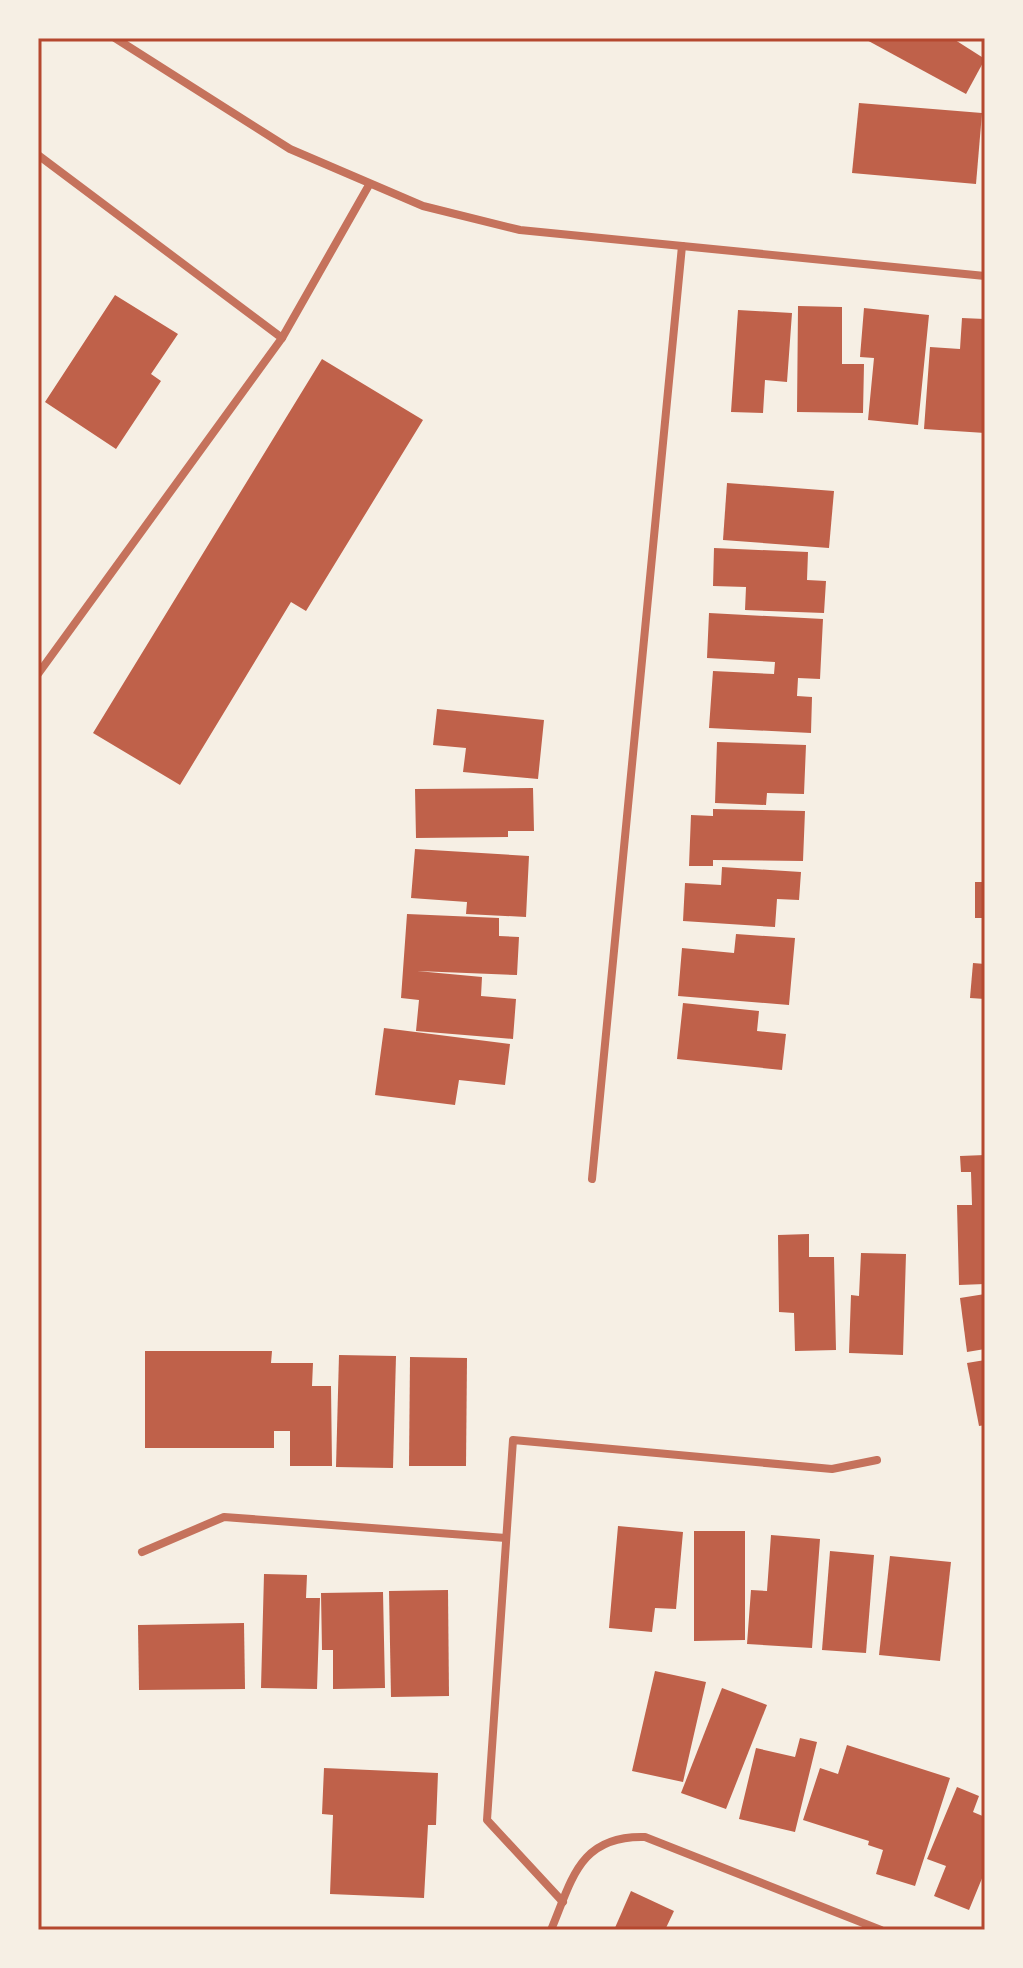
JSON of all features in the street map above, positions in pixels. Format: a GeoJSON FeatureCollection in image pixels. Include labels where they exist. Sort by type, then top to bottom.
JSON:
{"type":"FeatureCollection","features":[{"type":"Feature","properties":{"kind":"street"},"geometry":{"type":"LineString","coordinates":[[115,38],[290,149],[423,206],[520,230],[985,276]]}},
{"type":"Feature","properties":{"kind":"street"},"geometry":{"type":"LineString","coordinates":[[38,155],[282,338]]}},
{"type":"Feature","properties":{"kind":"street"},"geometry":{"type":"LineString","coordinates":[[38,674],[282,338],[369,185]]}},
{"type":"Feature","properties":{"kind":"street"},"geometry":{"type":"LineString","coordinates":[[592,1179],[682,246]]}},
{"type":"Feature","properties":{"kind":"street"},"geometry":{"type":"LineString","coordinates":[[563,1902],[487,1820],[513,1440],[832,1469],[877,1460]]}},
{"type":"Feature","properties":{"kind":"street"},"geometry":{"type":"LineString","coordinates":[[142,1552],[224,1517],[506,1538]]}},
{"type":"Feature","properties":{"kind":"street"},"geometry":{"type":"LineString","coordinates":[[551,1930],[578,1864],[596,1848],[621,1836],[645,1837],[881,1930]]}},
{"type":"Feature","properties":{"kind":"building"},"geometry":{"type":"Polygon","coordinates":[[[863,38],[952,38],[985,59],[966,94],[863,38]]]}},
{"type":"Feature","properties":{"kind":"building"},"geometry":{"type":"Polygon","coordinates":[[[859,103],[982,113],[976,184],[852,173],[859,103]]]}},
{"type":"Feature","properties":{"kind":"building"},"geometry":{"type":"Polygon","coordinates":[[[115,295],[178,334],[151,374],[161,381],[116,449],[45,402],[115,295]]]}},
{"type":"Feature","properties":{"kind":"building"},"geometry":{"type":"Polygon","coordinates":[[[798,306],[842,307],[842,364],[864,364],[863,413],[797,412],[798,306]]]}},
{"type":"Feature","properties":{"kind":"building"},"geometry":{"type":"Polygon","coordinates":[[[864,308],[929,315],[918,425],[868,420],[874,358],[860,357],[864,308]]]}},
{"type":"Feature","properties":{"kind":"building"},"geometry":{"type":"Polygon","coordinates":[[[738,310],[792,313],[787,382],[765,380],[763,413],[731,412],[738,310]]]}},
{"type":"Feature","properties":{"kind":"building"},"geometry":{"type":"Polygon","coordinates":[[[962,318],[985,319],[985,433],[924,429],[930,347],[960,349],[962,318]]]}},
{"type":"Feature","properties":{"kind":"building"},"geometry":{"type":"Polygon","coordinates":[[[322,359],[423,420],[306,611],[291,602],[180,785],[93,733],[322,359]]]}},
{"type":"Feature","properties":{"kind":"building"},"geometry":{"type":"Polygon","coordinates":[[[727,483],[834,491],[829,548],[723,540],[727,483]]]}},
{"type":"Feature","properties":{"kind":"building"},"geometry":{"type":"Polygon","coordinates":[[[714,548],[808,552],[807,580],[826,581],[824,613],[745,610],[746,587],[713,586],[714,548]]]}},
{"type":"Feature","properties":{"kind":"building"},"geometry":{"type":"Polygon","coordinates":[[[709,613],[823,619],[820,679],[798,678],[797,696],[812,697],[811,733],[709,728],[713,671],[774,674],[775,662],[707,658],[709,613]]]}},
{"type":"Feature","properties":{"kind":"building"},"geometry":{"type":"Polygon","coordinates":[[[437,709],[544,720],[538,779],[463,772],[466,748],[433,745],[437,709]]]}},
{"type":"Feature","properties":{"kind":"building"},"geometry":{"type":"Polygon","coordinates":[[[717,742],[806,745],[804,794],[767,793],[766,805],[715,803],[717,742]]]}},
{"type":"Feature","properties":{"kind":"building"},"geometry":{"type":"Polygon","coordinates":[[[533,788],[534,831],[508,831],[508,837],[416,838],[415,789],[533,788]]]}},
{"type":"Feature","properties":{"kind":"building"},"geometry":{"type":"Polygon","coordinates":[[[713,809],[805,811],[803,861],[713,860],[713,866],[689,866],[691,815],[713,816],[713,809]]]}},
{"type":"Feature","properties":{"kind":"building"},"geometry":{"type":"Polygon","coordinates":[[[415,849],[529,856],[526,917],[466,914],[467,902],[411,898],[415,849]]]}},
{"type":"Feature","properties":{"kind":"building"},"geometry":{"type":"Polygon","coordinates":[[[722,867],[801,872],[799,900],[777,899],[775,927],[683,921],[685,883],[721,885],[722,867]]]}},
{"type":"Feature","properties":{"kind":"building"},"geometry":{"type":"Polygon","coordinates":[[[975,882],[985,882],[985,918],[975,918],[975,882]]]}},
{"type":"Feature","properties":{"kind":"building"},"geometry":{"type":"Polygon","coordinates":[[[407,914],[499,918],[499,936],[519,937],[517,975],[417,971],[482,977],[481,996],[516,999],[513,1039],[416,1031],[419,1000],[401,998],[407,914]]]}},
{"type":"Feature","properties":{"kind":"building"},"geometry":{"type":"Polygon","coordinates":[[[736,934],[795,938],[789,1005],[678,996],[682,948],[734,953],[736,934]]]}},
{"type":"Feature","properties":{"kind":"building"},"geometry":{"type":"Polygon","coordinates":[[[973,963],[985,964],[985,999],[970,998],[973,963]]]}},
{"type":"Feature","properties":{"kind":"building"},"geometry":{"type":"Polygon","coordinates":[[[683,1003],[759,1011],[757,1031],[786,1034],[782,1070],[677,1059],[683,1003]]]}},
{"type":"Feature","properties":{"kind":"building"},"geometry":{"type":"Polygon","coordinates":[[[384,1028],[510,1044],[505,1085],[459,1080],[455,1105],[375,1095],[384,1028]]]}},
{"type":"Feature","properties":{"kind":"building"},"geometry":{"type":"Polygon","coordinates":[[[985,1155],[985,1284],[959,1285],[957,1205],[972,1205],[971,1172],[961,1172],[960,1156],[985,1155]]]}},
{"type":"Feature","properties":{"kind":"building"},"geometry":{"type":"Polygon","coordinates":[[[809,1234],[809,1257],[834,1257],[836,1350],[795,1351],[794,1313],[779,1312],[778,1235],[809,1234]]]}},
{"type":"Feature","properties":{"kind":"building"},"geometry":{"type":"Polygon","coordinates":[[[861,1253],[906,1254],[903,1355],[849,1353],[851,1295],[859,1296],[861,1253]]]}},
{"type":"Feature","properties":{"kind":"building"},"geometry":{"type":"Polygon","coordinates":[[[985,1294],[985,1349],[967,1352],[960,1298],[985,1294]]]}},
{"type":"Feature","properties":{"kind":"building"},"geometry":{"type":"Polygon","coordinates":[[[145,1351],[272,1351],[271,1363],[313,1363],[312,1386],[331,1386],[332,1466],[290,1466],[290,1431],[274,1431],[274,1448],[145,1448],[145,1351]]]}},
{"type":"Feature","properties":{"kind":"building"},"geometry":{"type":"Polygon","coordinates":[[[339,1355],[396,1356],[393,1468],[336,1467],[339,1355]]]}},
{"type":"Feature","properties":{"kind":"building"},"geometry":{"type":"Polygon","coordinates":[[[410,1357],[467,1358],[466,1466],[409,1466],[410,1357]]]}},
{"type":"Feature","properties":{"kind":"building"},"geometry":{"type":"Polygon","coordinates":[[[985,1360],[985,1425],[979,1426],[967,1363],[985,1360]]]}},
{"type":"Feature","properties":{"kind":"building"},"geometry":{"type":"Polygon","coordinates":[[[618,1526],[683,1532],[676,1609],[655,1608],[652,1632],[609,1628],[618,1526]]]}},
{"type":"Feature","properties":{"kind":"building"},"geometry":{"type":"Polygon","coordinates":[[[694,1531],[745,1531],[745,1640],[694,1641],[694,1531]]]}},
{"type":"Feature","properties":{"kind":"building"},"geometry":{"type":"Polygon","coordinates":[[[771,1535],[820,1539],[812,1648],[747,1644],[751,1590],[767,1591],[771,1535]]]}},
{"type":"Feature","properties":{"kind":"building"},"geometry":{"type":"Polygon","coordinates":[[[830,1551],[874,1555],[866,1653],[822,1650],[830,1551]]]}},
{"type":"Feature","properties":{"kind":"building"},"geometry":{"type":"Polygon","coordinates":[[[890,1556],[951,1562],[940,1661],[879,1655],[890,1556]]]}},
{"type":"Feature","properties":{"kind":"building"},"geometry":{"type":"Polygon","coordinates":[[[264,1574],[307,1575],[306,1598],[320,1598],[317,1689],[261,1688],[264,1574]]]}},
{"type":"Feature","properties":{"kind":"building"},"geometry":{"type":"Polygon","coordinates":[[[448,1590],[449,1696],[391,1697],[389,1591],[448,1590]]]}},
{"type":"Feature","properties":{"kind":"building"},"geometry":{"type":"Polygon","coordinates":[[[383,1592],[385,1688],[333,1689],[333,1650],[322,1650],[321,1593],[383,1592]]]}},
{"type":"Feature","properties":{"kind":"building"},"geometry":{"type":"Polygon","coordinates":[[[244,1623],[245,1689],[139,1690],[138,1625],[244,1623]]]}},
{"type":"Feature","properties":{"kind":"building"},"geometry":{"type":"Polygon","coordinates":[[[655,1671],[706,1682],[683,1782],[632,1771],[655,1671]]]}},
{"type":"Feature","properties":{"kind":"building"},"geometry":{"type":"Polygon","coordinates":[[[722,1688],[767,1705],[726,1809],[681,1793],[722,1688]]]}},
{"type":"Feature","properties":{"kind":"building"},"geometry":{"type":"Polygon","coordinates":[[[800,1738],[817,1742],[795,1832],[739,1819],[756,1748],[795,1757],[800,1738]]]}},
{"type":"Feature","properties":{"kind":"building"},"geometry":{"type":"Polygon","coordinates":[[[847,1745],[950,1778],[915,1886],[876,1874],[883,1850],[868,1845],[869,1841],[803,1820],[820,1768],[838,1774],[847,1745]]]}},
{"type":"Feature","properties":{"kind":"building"},"geometry":{"type":"Polygon","coordinates":[[[324,1768],[438,1773],[436,1825],[428,1825],[424,1898],[330,1894],[333,1815],[322,1814],[324,1768]]]}},
{"type":"Feature","properties":{"kind":"building"},"geometry":{"type":"Polygon","coordinates":[[[957,1787],[979,1796],[973,1812],[985,1817],[985,1871],[969,1910],[934,1896],[946,1866],[927,1859],[957,1787]]]}},
{"type":"Feature","properties":{"kind":"building"},"geometry":{"type":"Polygon","coordinates":[[[631,1891],[674,1911],[665,1930],[614,1930],[631,1891]]]}}]}
